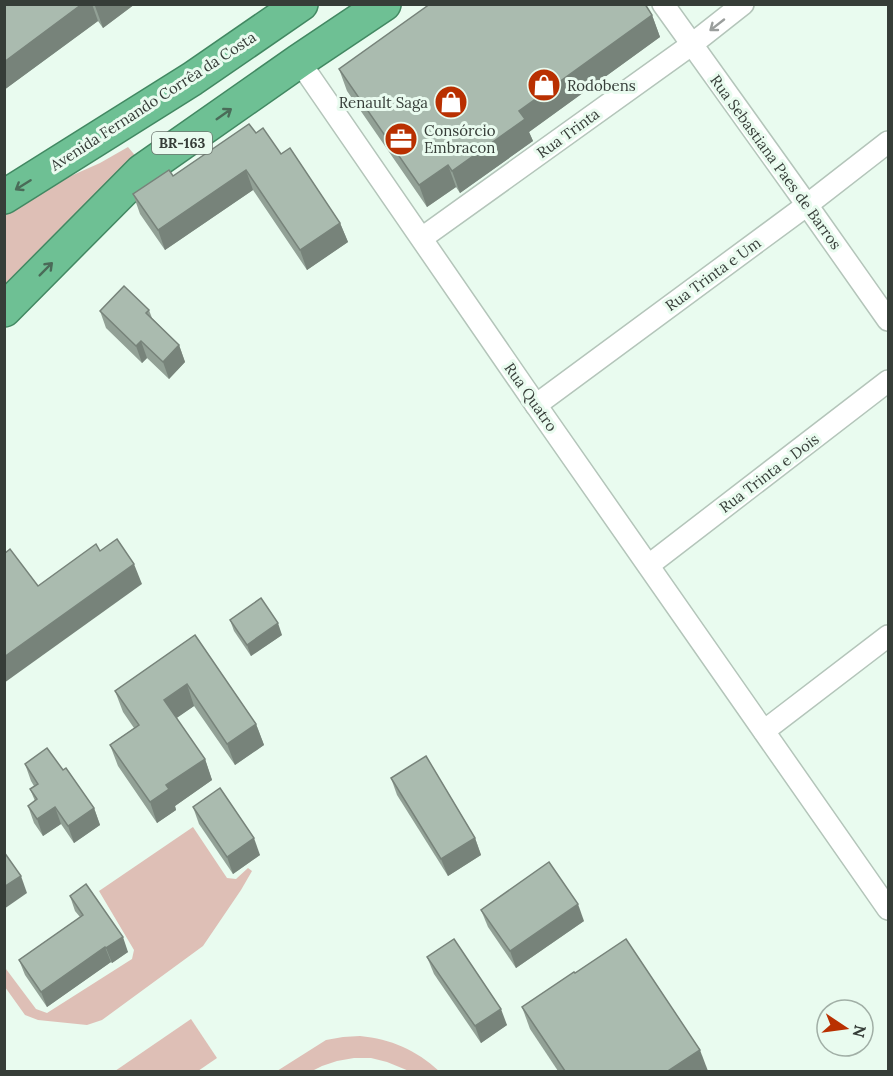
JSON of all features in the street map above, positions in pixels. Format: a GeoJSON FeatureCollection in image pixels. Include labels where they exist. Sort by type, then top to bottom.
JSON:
{"type":"FeatureCollection","features":[{"type":"Feature","properties":{"kind":"highway","name":"Avenida Fernando Corrêa da Costa"},"geometry":{"type":"LineString","coordinates":[[4,197],[192,79],[301,4]]}},
{"type":"Feature","properties":{"kind":"highway","name":"BR-163"},"geometry":{"type":"LineString","coordinates":[[4,310],[142,171],[384,4]]}},
{"type":"Feature","properties":{"kind":"street","name":"Rua Sebastiana Paes de Barros"},"geometry":{"type":"LineString","coordinates":[[663,4],[888,320]]}},
{"type":"Feature","properties":{"kind":"street","name":"Rua Trinta"},"geometry":{"type":"LineString","coordinates":[[422,238],[692,45],[743,4]]}},
{"type":"Feature","properties":{"kind":"street","name":"Rua Quatro"},"geometry":{"type":"LineString","coordinates":[[299,62],[764,731],[885,897]]}},
{"type":"Feature","properties":{"kind":"street","name":"Rua Trinta e Um"},"geometry":{"type":"LineString","coordinates":[[536,405],[807,205],[888,141]]}},
{"type":"Feature","properties":{"kind":"street","name":"Rua Trinta e Dois"},"geometry":{"type":"LineString","coordinates":[[649,564],[888,381]]}},
{"type":"Feature","properties":{"kind":"street"},"geometry":{"type":"LineString","coordinates":[[764,731],[888,636]]}},
{"type":"Feature","properties":{"kind":"shaded area"},"geometry":{"type":"Polygon","coordinates":[[[128,147],[138,159],[5,291],[5,208],[21,198],[100,163],[128,147]]]}},
{"type":"Feature","properties":{"kind":"shaded area"},"geometry":{"type":"Polygon","coordinates":[[[193,827],[227,878],[236,879],[248,868],[252,871],[203,946],[102,1020],[87,1025],[38,1020],[25,1015],[5,987],[5,970],[36,1009],[47,1013],[132,959],[134,950],[99,891],[193,827]]]}},
{"type":"Feature","properties":{"kind":"shaded area"},"geometry":{"type":"Polygon","coordinates":[[[191,1019],[217,1058],[198,1071],[115,1071],[191,1019]]]}},
{"type":"Feature","properties":{"kind":"shaded area"},"geometry":{"type":"Polygon","coordinates":[[[360,1036],[393,1043],[412,1051],[439,1071],[409,1071],[371,1058],[354,1058],[337,1061],[312,1071],[277,1071],[326,1040],[360,1036]]]}},
{"type":"Feature","properties":{"kind":"building"},"geometry":{"type":"Polygon","coordinates":[[[4,4],[82,4],[4,62],[4,4]]]}},
{"type":"Feature","properties":{"kind":"building"},"geometry":{"type":"Polygon","coordinates":[[[430,4],[645,4],[652,15],[519,111],[525,119],[452,171],[448,165],[419,185],[339,69],[430,4]]]}},
{"type":"Feature","properties":{"kind":"building"},"geometry":{"type":"Polygon","coordinates":[[[249,124],[256,133],[263,128],[281,154],[290,148],[340,223],[300,250],[246,170],[158,230],[133,194],[169,170],[173,176],[249,124]]]}},
{"type":"Feature","properties":{"kind":"building"},"geometry":{"type":"Polygon","coordinates":[[[124,286],[149,310],[146,313],[179,345],[163,362],[141,341],[136,346],[100,311],[124,286]]]}},
{"type":"Feature","properties":{"kind":"building"},"geometry":{"type":"Polygon","coordinates":[[[117,539],[134,564],[4,657],[4,554],[10,549],[38,586],[96,544],[100,551],[117,539]]]}},
{"type":"Feature","properties":{"kind":"building"},"geometry":{"type":"Polygon","coordinates":[[[261,598],[278,623],[247,645],[230,620],[261,598]]]}},
{"type":"Feature","properties":{"kind":"building"},"geometry":{"type":"Polygon","coordinates":[[[195,635],[256,724],[227,744],[187,684],[164,700],[205,759],[166,785],[169,789],[150,802],[110,745],[139,725],[115,691],[195,635]]]}},
{"type":"Feature","properties":{"kind":"building"},"geometry":{"type":"Polygon","coordinates":[[[47,748],[63,770],[66,768],[94,808],[68,826],[55,807],[37,819],[28,806],[37,799],[30,789],[38,784],[25,764],[47,748]]]}},
{"type":"Feature","properties":{"kind":"building"},"geometry":{"type":"Polygon","coordinates":[[[426,756],[475,838],[441,859],[391,778],[426,756]]]}},
{"type":"Feature","properties":{"kind":"building"},"geometry":{"type":"Polygon","coordinates":[[[220,788],[254,838],[227,857],[193,807],[220,788]]]}},
{"type":"Feature","properties":{"kind":"building"},"geometry":{"type":"Polygon","coordinates":[[[4,852],[21,876],[4,887],[4,852]]]}},
{"type":"Feature","properties":{"kind":"building"},"geometry":{"type":"Polygon","coordinates":[[[549,862],[578,904],[510,951],[481,910],[549,862]]]}},
{"type":"Feature","properties":{"kind":"building"},"geometry":{"type":"Polygon","coordinates":[[[86,884],[123,937],[41,992],[19,960],[83,915],[70,896],[86,884]]]}},
{"type":"Feature","properties":{"kind":"building"},"geometry":{"type":"Polygon","coordinates":[[[454,939],[501,1009],[475,1026],[427,957],[454,939]]]}},
{"type":"Feature","properties":{"kind":"building"},"geometry":{"type":"Polygon","coordinates":[[[626,939],[700,1050],[668,1071],[565,1071],[522,1007],[626,939]]]}},
{"type":"Feature","properties":{"kind":"place","name":"Rodobens"},"geometry":{"type":"Point","coordinates":[544,85]}},
{"type":"Feature","properties":{"kind":"place","name":"Renault Saga"},"geometry":{"type":"Point","coordinates":[451,102]}},
{"type":"Feature","properties":{"kind":"place","name":"Consórcio Embracon"},"geometry":{"type":"Point","coordinates":[401,139]}}]}
